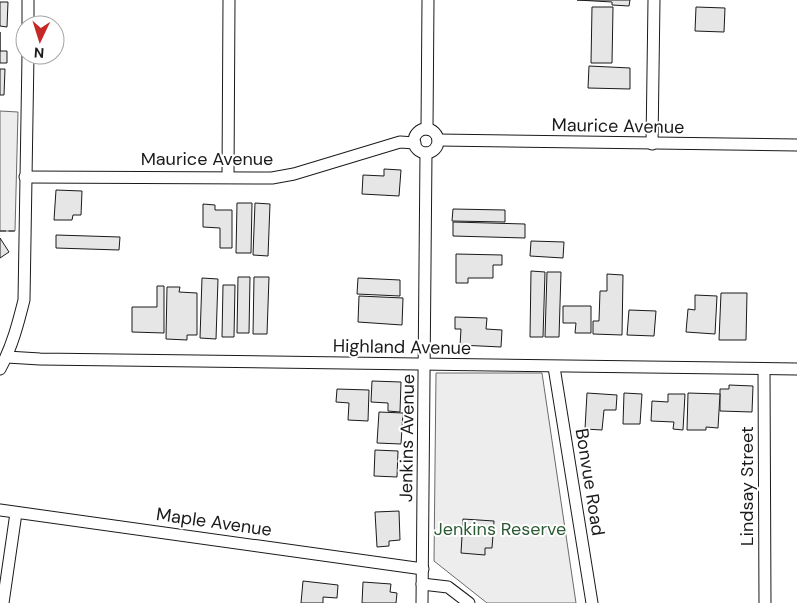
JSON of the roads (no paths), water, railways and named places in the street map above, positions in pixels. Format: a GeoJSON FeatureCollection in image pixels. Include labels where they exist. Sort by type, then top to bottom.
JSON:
{"type":"FeatureCollection","features":[{"type":"Feature","properties":{"kind":"street"},"geometry":{"type":"LineString","coordinates":[[28,0],[28,15]]}},
{"type":"Feature","properties":{"kind":"street"},"geometry":{"type":"LineString","coordinates":[[228,177],[229,0]]}},
{"type":"Feature","properties":{"kind":"street"},"geometry":{"type":"LineString","coordinates":[[427,129],[428,0]]}},
{"type":"Feature","properties":{"kind":"street"},"geometry":{"type":"LineString","coordinates":[[652,144],[654,0]]}},
{"type":"Feature","properties":{"kind":"street"},"geometry":{"type":"LineString","coordinates":[[0,369],[17,328],[24,300],[28,65]]}},
{"type":"Feature","properties":{"kind":"street"},"geometry":{"type":"LineString","coordinates":[[427,129],[433,131],[438,140],[437,147],[426,153],[421,151],[415,143],[419,132],[427,129]]}},
{"type":"Feature","properties":{"kind":"street","name":"Maurice Avenue"},"geometry":{"type":"LineString","coordinates":[[438,140],[797,146]]}},
{"type":"Feature","properties":{"kind":"street","name":"Maurice Avenue"},"geometry":{"type":"LineString","coordinates":[[26,177],[272,178],[294,174],[400,142],[415,143]]}},
{"type":"Feature","properties":{"kind":"street","name":"Jenkins Avenue"},"geometry":{"type":"LineString","coordinates":[[422,603],[426,153]]}},
{"type":"Feature","properties":{"kind":"street","name":"Highland Avenue"},"geometry":{"type":"LineString","coordinates":[[7,356],[40,359],[797,369]]}},
{"type":"Feature","properties":{"kind":"street","name":"Bonvue Road"},"geometry":{"type":"LineString","coordinates":[[554,367],[592,603]]}},
{"type":"Feature","properties":{"kind":"street","name":"Lindsay Street"},"geometry":{"type":"LineString","coordinates":[[764,369],[765,603]]}},
{"type":"Feature","properties":{"kind":"street","name":"Maple Avenue"},"geometry":{"type":"LineString","coordinates":[[0,510],[422,569]]}},
{"type":"Feature","properties":{"kind":"street"},"geometry":{"type":"LineString","coordinates":[[3,603],[16,512]]}},
{"type":"Feature","properties":{"kind":"street"},"geometry":{"type":"LineString","coordinates":[[422,584],[448,587],[469,603]]}},
{"type":"Feature","properties":{"kind":"park label","name":"Jenkins Reserve"},"geometry":{"type":"Point","coordinates":[500,529]}}]}
